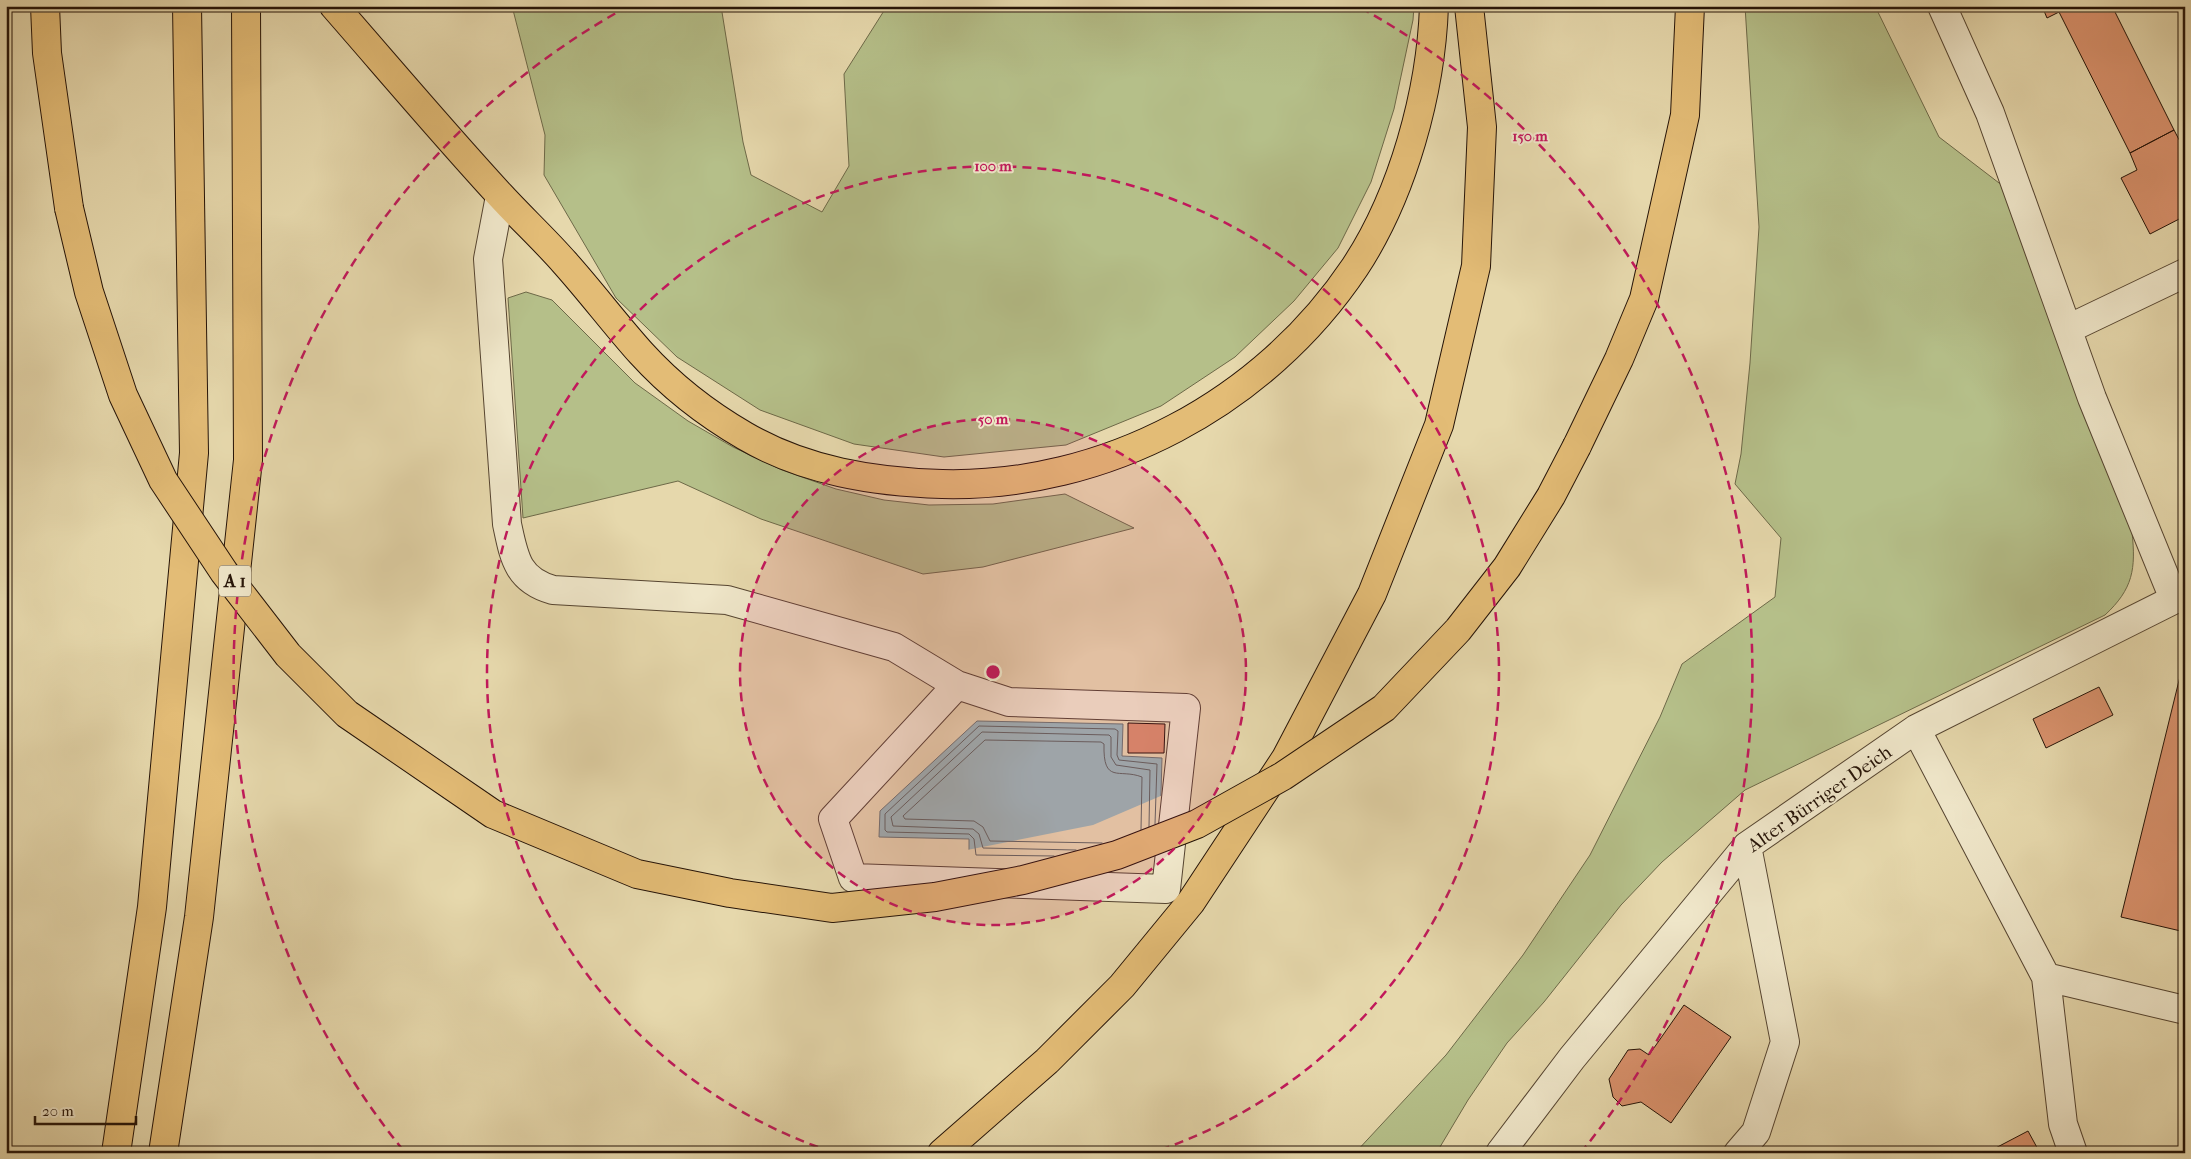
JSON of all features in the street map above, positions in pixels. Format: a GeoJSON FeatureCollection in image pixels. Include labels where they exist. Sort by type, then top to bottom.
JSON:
{"type":"FeatureCollection","features":[{"type":"Feature","properties":{"kind":"highway"},"geometry":{"type":"LineString","coordinates":[[45,6],[47,53],[70,208],[89,292],[123,395],[163,480],[224,572],[288,655],[346,714],[493,814],[637,874],[730,893],[832,908],[935,898],[1023,880],[1117,855],[1196,824],[1283,776],[1384,708],[1458,630],[1507,567],[1551,496],[1619,359],[1644,299],[1685,115],[1690,6]]}},
{"type":"Feature","properties":{"kind":"highway"},"geometry":{"type":"LineString","coordinates":[[116,1153],[152,907],[194,453],[187,6]]}},
{"type":"Feature","properties":{"kind":"highway","name":"A 1"},"geometry":{"type":"LineString","coordinates":[[164,1153],[199,916],[248,460],[246,6]]}},
{"type":"Feature","properties":{"kind":"highway"},"geometry":{"type":"LineString","coordinates":[[334,6],[500,196],[564,261],[644,356],[700,407],[748,438],[782,454],[842,474],[904,483],[978,485],[1037,477],[1113,457],[1180,427],[1233,393],[1282,354],[1355,267],[1381,222],[1397,185],[1423,90],[1433,41],[1434,6]]}},
{"type":"Feature","properties":{"kind":"highway"},"geometry":{"type":"LineString","coordinates":[[942,1153],[1047,1061],[1115,993],[1191,902],[1286,758],[1372,594],[1439,426],[1476,266],[1482,127],[1470,6]]}},
{"type":"Feature","properties":{"kind":"lane"},"geometry":{"type":"LineString","coordinates":[[1942,6],[1990,113],[2092,398],[2179,597]]}},
{"type":"Feature","properties":{"kind":"lane"},"geometry":{"type":"LineString","coordinates":[[500,196],[488,259],[507,524],[513,551],[523,573],[536,585],[553,590],[727,600],[894,647],[957,685],[1009,702],[1186,708],[1166,890],[853,878],[833,819],[957,685]]}},
{"type":"Feature","properties":{"kind":"lane"},"geometry":{"type":"LineString","coordinates":[[2068,329],[2185,272]]}},
{"type":"Feature","properties":{"kind":"lane","name":"Alter Bürriger Deich"},"geometry":{"type":"LineString","coordinates":[[1500,1153],[1572,1058],[1747,846],[1916,729],[2179,597]]}},
{"type":"Feature","properties":{"kind":"lane"},"geometry":{"type":"LineString","coordinates":[[1916,729],[2046,977],[2063,1124],[2073,1153]]}},
{"type":"Feature","properties":{"kind":"lane"},"geometry":{"type":"LineString","coordinates":[[1738,1153],[1756,1132],[1785,1042],[1747,846]]}},
{"type":"Feature","properties":{"kind":"lane"},"geometry":{"type":"LineString","coordinates":[[2046,977],[2185,1010]]}},
{"type":"Feature","properties":{"kind":"green space"},"geometry":{"type":"Polygon","coordinates":[[[512,6],[721,6],[743,142],[751,175],[822,212],[849,166],[844,74],[887,6],[1414,6],[1413,20],[1394,109],[1371,182],[1338,248],[1294,301],[1235,357],[1161,406],[1066,445],[944,457],[854,444],[760,410],[677,357],[616,298],[544,175],[545,135],[512,6]]]}},
{"type":"Feature","properties":{"kind":"green space"},"geometry":{"type":"Polygon","coordinates":[[[1745,6],[1875,6],[1939,137],[2003,186],[2132,532],[2133,568],[2127,587],[2122,596],[2105,615],[1745,790],[1662,862],[1621,905],[1544,1002],[1507,1043],[1468,1100],[1437,1152],[1355,1153],[1446,1055],[1523,955],[1590,855],[1660,717],[1682,664],[1775,597],[1781,538],[1735,484],[1741,454],[1750,363],[1759,227],[1745,6]]]}},
{"type":"Feature","properties":{"kind":"green space"},"geometry":{"type":"Polygon","coordinates":[[[526,292],[552,300],[635,383],[688,421],[733,447],[782,470],[836,489],[884,500],[929,505],[993,504],[1065,494],[1134,528],[983,567],[923,574],[761,519],[678,481],[523,518],[508,298],[526,292]]]}},
{"type":"Feature","properties":{"kind":"water"},"geometry":{"type":"Polygon","coordinates":[[[977,721],[1123,724],[1122,756],[1162,758],[1159,863],[969,860],[969,839],[879,837],[880,811],[977,721]]]}},
{"type":"Feature","properties":{"kind":"pier"},"geometry":{"type":"Polygon","coordinates":[[[1163,795],[1159,866],[969,862],[967,860],[967,850],[1093,825],[1163,795]]]}},
{"type":"Feature","properties":{"kind":"building"},"geometry":{"type":"Polygon","coordinates":[[[2042,6],[2112,6],[2174,130],[2130,153],[2059,12],[2047,18],[2042,6]]]}},
{"type":"Feature","properties":{"kind":"building"},"geometry":{"type":"Polygon","coordinates":[[[2174,130],[2185,151],[2185,216],[2150,234],[2121,178],[2137,170],[2130,153],[2174,130]]]}},
{"type":"Feature","properties":{"kind":"building"},"geometry":{"type":"Polygon","coordinates":[[[2185,656],[2185,932],[2121,917],[2185,656]]]}},
{"type":"Feature","properties":{"kind":"building"},"geometry":{"type":"Polygon","coordinates":[[[2099,687],[2113,715],[2046,748],[2033,719],[2099,687]]]}},
{"type":"Feature","properties":{"kind":"building"},"geometry":{"type":"Polygon","coordinates":[[[1128,723],[1165,724],[1164,753],[1128,753],[1128,723]]]}},
{"type":"Feature","properties":{"kind":"building"},"geometry":{"type":"Polygon","coordinates":[[[1684,1005],[1731,1037],[1671,1123],[1641,1102],[1622,1106],[1613,1097],[1609,1079],[1628,1050],[1640,1049],[1649,1055],[1684,1005]]]}},
{"type":"Feature","properties":{"kind":"building"},"geometry":{"type":"Polygon","coordinates":[[[2028,1131],[2040,1153],[1986,1153],[2028,1131]]]}}]}
